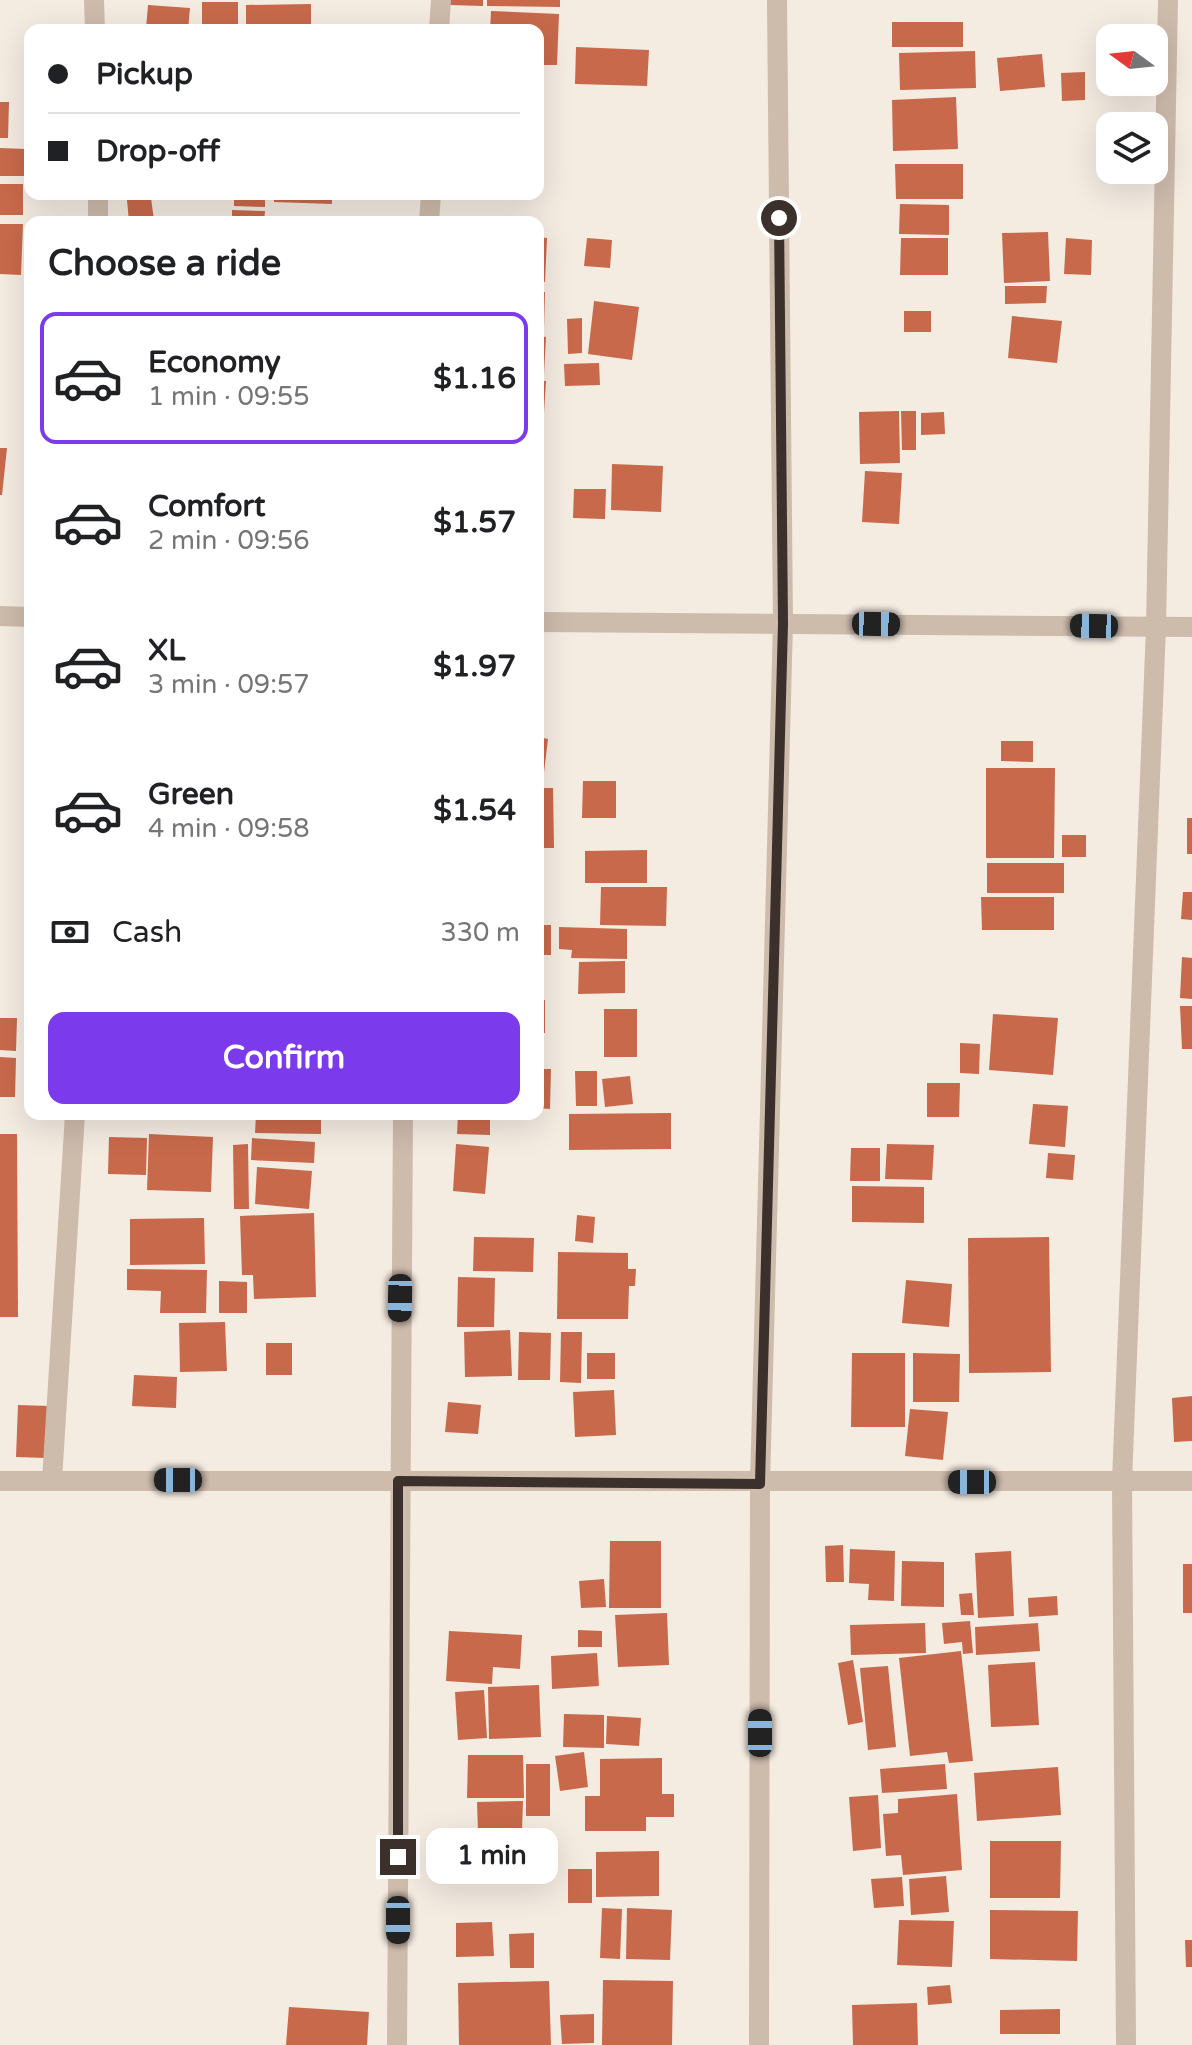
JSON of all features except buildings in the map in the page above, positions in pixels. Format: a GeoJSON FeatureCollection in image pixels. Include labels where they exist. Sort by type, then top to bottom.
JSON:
{"type":"FeatureCollection","features":[{"type":"Feature","properties":{"kind":"street"},"geometry":{"type":"LineString","coordinates":[[94,0],[95,24]]}},
{"type":"Feature","properties":{"kind":"street"},"geometry":{"type":"LineString","coordinates":[[439,24],[441,0]]}},
{"type":"Feature","properties":{"kind":"street"},"geometry":{"type":"LineString","coordinates":[[759,2045],[760,1484],[783,623],[777,0]]}},
{"type":"Feature","properties":{"kind":"street"},"geometry":{"type":"LineString","coordinates":[[1126,2045],[1122,1481],[1156,627],[1168,0]]}},
{"type":"Feature","properties":{"kind":"street"},"geometry":{"type":"LineString","coordinates":[[0,616],[24,617]]}},
{"type":"Feature","properties":{"kind":"street"},"geometry":{"type":"LineString","coordinates":[[544,622],[1192,627]]}},
{"type":"Feature","properties":{"kind":"street"},"geometry":{"type":"LineString","coordinates":[[52,1480],[75,1120]]}},
{"type":"Feature","properties":{"kind":"street"},"geometry":{"type":"LineString","coordinates":[[397,2045],[398,1481],[403,1120]]}},
{"type":"Feature","properties":{"kind":"street"},"geometry":{"type":"LineString","coordinates":[[0,1481],[760,1484],[1192,1481]]}},
{"type":"Feature","properties":{"kind":"route"},"geometry":{"type":"LineString","coordinates":[[398,1857],[398,1481],[760,1484],[783,623],[779,218]]}}]}
